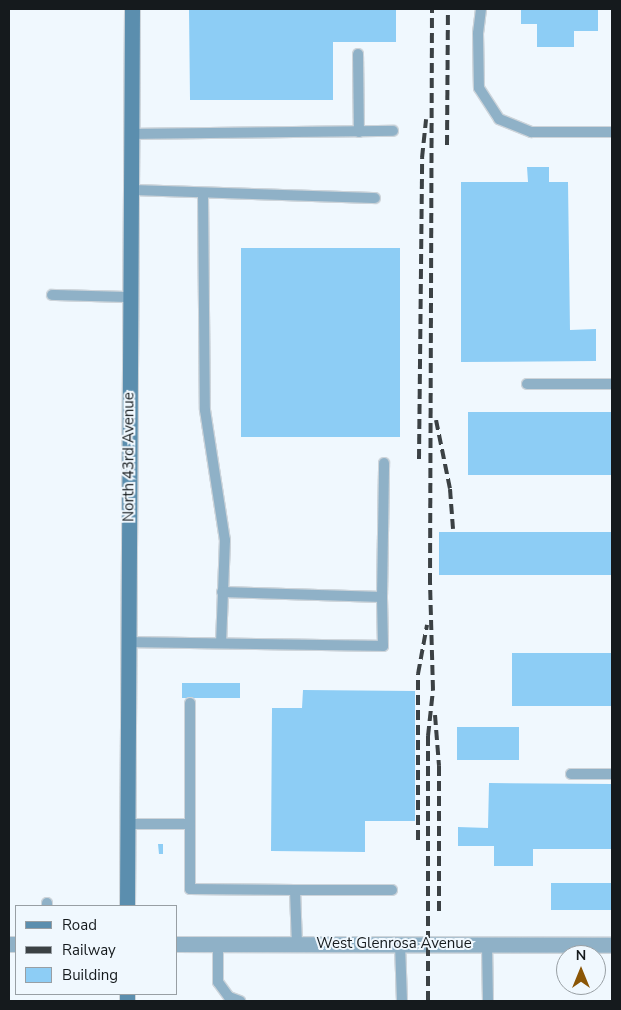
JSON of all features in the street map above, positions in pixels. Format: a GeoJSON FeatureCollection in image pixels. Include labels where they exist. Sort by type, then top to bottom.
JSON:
{"type":"FeatureCollection","features":[{"type":"Feature","properties":{"kind":"main road","name":"North 43rd Avenue"},"geometry":{"type":"LineString","coordinates":[[127,905],[132,9]]}},
{"type":"Feature","properties":{"kind":"street","name":"West Glenrosa Avenue"},"geometry":{"type":"LineString","coordinates":[[178,944],[612,945]]}},
{"type":"Feature","properties":{"kind":"lane"},"geometry":{"type":"LineString","coordinates":[[481,9],[479,88],[499,119],[531,132],[612,132]]}},
{"type":"Feature","properties":{"kind":"lane"},"geometry":{"type":"LineString","coordinates":[[358,54],[359,132]]}},
{"type":"Feature","properties":{"kind":"lane"},"geometry":{"type":"LineString","coordinates":[[131,134],[393,131]]}},
{"type":"Feature","properties":{"kind":"lane"},"geometry":{"type":"LineString","coordinates":[[130,190],[203,194],[375,198]]}},
{"type":"Feature","properties":{"kind":"lane"},"geometry":{"type":"LineString","coordinates":[[203,194],[206,410],[225,540],[221,643]]}},
{"type":"Feature","properties":{"kind":"lane"},"geometry":{"type":"LineString","coordinates":[[52,295],[130,298]]}},
{"type":"Feature","properties":{"kind":"lane"},"geometry":{"type":"LineString","coordinates":[[527,384],[612,384]]}},
{"type":"Feature","properties":{"kind":"lane"},"geometry":{"type":"LineString","coordinates":[[129,642],[383,646],[384,463]]}},
{"type":"Feature","properties":{"kind":"lane"},"geometry":{"type":"LineString","coordinates":[[222,592],[382,597]]}},
{"type":"Feature","properties":{"kind":"lane"},"geometry":{"type":"LineString","coordinates":[[190,704],[190,889],[392,890]]}},
{"type":"Feature","properties":{"kind":"lane"},"geometry":{"type":"LineString","coordinates":[[571,774],[612,774]]}},
{"type":"Feature","properties":{"kind":"lane"},"geometry":{"type":"LineString","coordinates":[[128,824],[190,824]]}},
{"type":"Feature","properties":{"kind":"lane"},"geometry":{"type":"LineString","coordinates":[[295,890],[297,944]]}},
{"type":"Feature","properties":{"kind":"lane"},"geometry":{"type":"LineString","coordinates":[[218,944],[218,982],[229,997],[240,1001]]}},
{"type":"Feature","properties":{"kind":"lane"},"geometry":{"type":"LineString","coordinates":[[400,944],[402,1001]]}},
{"type":"Feature","properties":{"kind":"lane"},"geometry":{"type":"LineString","coordinates":[[487,944],[488,1001]]}},
{"type":"Feature","properties":{"kind":"building"},"geometry":{"type":"Polygon","coordinates":[[[189,9],[396,9],[396,42],[333,42],[333,100],[190,100],[189,9]]]}},
{"type":"Feature","properties":{"kind":"building"},"geometry":{"type":"Polygon","coordinates":[[[521,9],[598,9],[598,31],[574,31],[574,47],[537,47],[537,24],[521,24],[521,9]]]}},
{"type":"Feature","properties":{"kind":"building"},"geometry":{"type":"Polygon","coordinates":[[[527,167],[549,167],[549,182],[568,182],[570,330],[596,329],[596,361],[461,362],[461,182],[528,182],[527,167]]]}},
{"type":"Feature","properties":{"kind":"building"},"geometry":{"type":"Polygon","coordinates":[[[241,248],[400,248],[400,437],[241,437],[241,248]]]}},
{"type":"Feature","properties":{"kind":"building"},"geometry":{"type":"Polygon","coordinates":[[[468,412],[612,412],[612,475],[468,475],[468,412]]]}},
{"type":"Feature","properties":{"kind":"building"},"geometry":{"type":"Polygon","coordinates":[[[439,532],[612,532],[612,575],[439,575],[439,532]]]}},
{"type":"Feature","properties":{"kind":"building"},"geometry":{"type":"Polygon","coordinates":[[[512,653],[612,653],[612,706],[512,706],[512,653]]]}},
{"type":"Feature","properties":{"kind":"building"},"geometry":{"type":"Polygon","coordinates":[[[182,683],[240,683],[240,698],[182,698],[182,683]]]}},
{"type":"Feature","properties":{"kind":"building"},"geometry":{"type":"Polygon","coordinates":[[[303,690],[415,691],[415,821],[365,821],[365,852],[271,851],[272,708],[302,708],[303,690]]]}},
{"type":"Feature","properties":{"kind":"building"},"geometry":{"type":"Polygon","coordinates":[[[457,727],[519,727],[519,760],[457,760],[457,727]]]}},
{"type":"Feature","properties":{"kind":"building"},"geometry":{"type":"Polygon","coordinates":[[[489,783],[612,784],[612,849],[533,849],[533,866],[494,866],[494,846],[458,846],[458,827],[488,828],[489,783]]]}},
{"type":"Feature","properties":{"kind":"building"},"geometry":{"type":"Polygon","coordinates":[[[158,844],[163,844],[163,854],[159,854],[158,844]]]}},
{"type":"Feature","properties":{"kind":"building"},"geometry":{"type":"Polygon","coordinates":[[[551,883],[612,883],[612,910],[551,910],[551,883]]]}},
{"type":"Feature","properties":{"kind":"railway"},"geometry":{"type":"LineString","coordinates":[[428,1001],[428,736],[433,690],[430,583],[432,9]]}},
{"type":"Feature","properties":{"kind":"railway"},"geometry":{"type":"LineString","coordinates":[[447,145],[448,9]]}},
{"type":"Feature","properties":{"kind":"railway"},"geometry":{"type":"LineString","coordinates":[[419,459],[422,158],[426,119]]}},
{"type":"Feature","properties":{"kind":"railway"},"geometry":{"type":"LineString","coordinates":[[436,420],[450,489],[453,529]]}},
{"type":"Feature","properties":{"kind":"railway"},"geometry":{"type":"LineString","coordinates":[[418,840],[418,674],[427,625]]}},
{"type":"Feature","properties":{"kind":"railway"},"geometry":{"type":"LineString","coordinates":[[435,715],[439,766],[439,915]]}}]}
